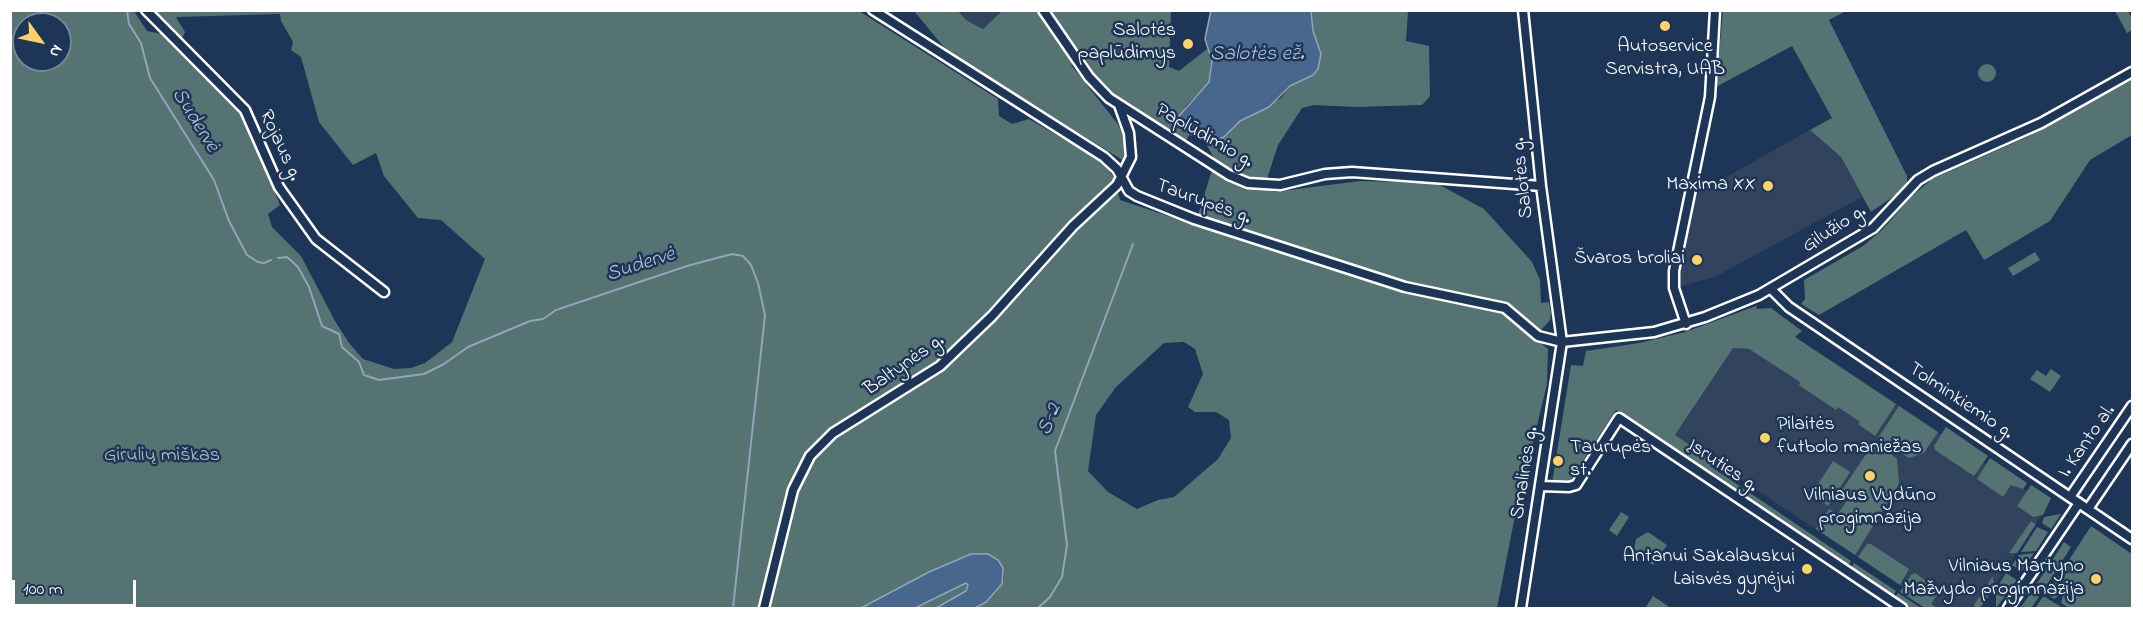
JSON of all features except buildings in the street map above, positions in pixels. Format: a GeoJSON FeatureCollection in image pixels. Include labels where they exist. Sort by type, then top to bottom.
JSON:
{"type":"FeatureCollection","features":[{"type":"Feature","properties":{"kind":"street","name":"Rojaus g."},"geometry":{"type":"LineString","coordinates":[[146,10],[245,110],[279,187],[316,239],[384,292]]}},
{"type":"Feature","properties":{"kind":"street","name":"Taurupės g."},"geometry":{"type":"LineString","coordinates":[[873,10],[1104,157],[1117,169],[1129,191],[1163,207],[1405,287],[1505,308],[1538,336],[1562,342]]}},
{"type":"Feature","properties":{"kind":"street","name":"Paplūdimio g."},"geometry":{"type":"LineString","coordinates":[[1043,10],[1089,77],[1119,105],[1229,174],[1248,183],[1280,185],[1325,174],[1352,172],[1541,186]]}},
{"type":"Feature","properties":{"kind":"street","name":"Salotės g."},"geometry":{"type":"LineString","coordinates":[[1523,10],[1541,186],[1562,342]]}},
{"type":"Feature","properties":{"kind":"street"},"geometry":{"type":"LineString","coordinates":[[1686,324],[1674,288],[1674,271],[1710,97],[1714,10]]}},
{"type":"Feature","properties":{"kind":"street","name":"Gilužio g."},"geometry":{"type":"LineString","coordinates":[[1562,342],[1636,336],[1686,324],[1771,289],[1873,228],[1918,180],[1933,171],[2041,123],[2133,72]]}},
{"type":"Feature","properties":{"kind":"street"},"geometry":{"type":"LineString","coordinates":[[1119,105],[1129,133],[1131,158],[1122,178]]}},
{"type":"Feature","properties":{"kind":"street","name":"Baltynės g."},"geometry":{"type":"LineString","coordinates":[[764,609],[793,490],[802,471],[820,444],[847,424],[940,366],[992,316],[1073,226],[1112,192],[1122,178]]}},
{"type":"Feature","properties":{"kind":"street","name":"Tolminkiemio g."},"geometry":{"type":"LineString","coordinates":[[1771,289],[1789,307],[2133,539]]}},
{"type":"Feature","properties":{"kind":"street","name":"Smalinės g."},"geometry":{"type":"LineString","coordinates":[[1521,609],[1562,342]]}},
{"type":"Feature","properties":{"kind":"street","name":"I. Kanto al."},"geometry":{"type":"LineString","coordinates":[[2070,497],[2133,406]]}},
{"type":"Feature","properties":{"kind":"street","name":"Įsruties g."},"geometry":{"type":"LineString","coordinates":[[1541,486],[1576,485],[1619,418],[1902,609]]}},
{"type":"Feature","properties":{"kind":"street","name":"I. Kanto al."},"geometry":{"type":"LineString","coordinates":[[2088,509],[2133,444]]}},
{"type":"Feature","properties":{"kind":"street","name":"I. Kanto al."},"geometry":{"type":"LineString","coordinates":[[2008,609],[2079,503]]}},
{"type":"Feature","properties":{"kind":"shaded area"},"geometry":{"type":"Polygon","coordinates":[[[958,11],[1002,11],[983,29],[966,20],[958,11]]]}},
{"type":"Feature","properties":{"kind":"shaded area"},"geometry":{"type":"Polygon","coordinates":[[[1810,130],[1841,157],[1862,197],[1715,277],[1678,287],[1694,195],[1810,130]]]}},
{"type":"Feature","properties":{"kind":"shaded area","name":"Vilniaus Vydūno progimnazija"},"geometry":{"type":"Polygon","coordinates":[[[1795,337],[2048,505],[1980,608],[1935,608],[1675,436],[1733,348],[1749,349],[1775,366],[1795,337]]]}},
{"type":"Feature","properties":{"kind":"green space","name":"Girulių miškas"},"geometry":{"type":"Polygon","coordinates":[[[10,11],[134,11],[147,31],[162,34],[212,80],[242,110],[280,205],[268,214],[272,227],[301,256],[349,343],[363,359],[394,369],[411,368],[425,363],[452,342],[485,259],[441,220],[418,218],[384,176],[376,153],[353,165],[319,122],[301,57],[291,50],[293,42],[281,21],[280,14],[176,17],[185,32],[182,38],[166,28],[151,11],[859,11],[998,99],[999,116],[1012,124],[1029,119],[1103,162],[1113,176],[1120,200],[1195,225],[1215,160],[1205,142],[1224,137],[1240,121],[1281,98],[1290,86],[1312,75],[1321,55],[1313,31],[1311,11],[1408,11],[1406,41],[1429,46],[1430,96],[1422,105],[1357,107],[1314,105],[1302,108],[1278,145],[1265,185],[1274,192],[1360,181],[1436,183],[1484,209],[1532,262],[1540,280],[1541,303],[1549,302],[1551,314],[1550,320],[1542,329],[1537,340],[1548,349],[1547,384],[1514,521],[1497,608],[975,608],[996,592],[1004,576],[972,554],[929,572],[861,608],[11,608],[10,11]],[[1184,342],[1164,343],[1116,387],[1096,415],[1088,471],[1108,492],[1137,509],[1158,500],[1174,497],[1218,459],[1231,438],[1229,420],[1216,412],[1195,412],[1188,407],[1203,374],[1195,349],[1184,342]]]}},
{"type":"Feature","properties":{"kind":"green space"},"geometry":{"type":"Polygon","coordinates":[[[914,11],[958,11],[966,20],[983,29],[1002,11],[1171,11],[1169,67],[1179,71],[1207,49],[1212,61],[1209,82],[1185,107],[1180,125],[1190,134],[1185,142],[1116,97],[1098,81],[1085,58],[1071,65],[1117,123],[1126,139],[1127,154],[1124,161],[947,51],[914,11]]]}},
{"type":"Feature","properties":{"kind":"green space"},"geometry":{"type":"Polygon","coordinates":[[[1723,11],[1846,11],[1829,20],[1907,176],[1907,182],[1894,196],[1871,212],[1841,157],[1810,130],[1832,118],[1792,46],[1716,87],[1723,11]]]}},
{"type":"Feature","properties":{"kind":"green space"},"geometry":{"type":"Polygon","coordinates":[[[2115,11],[2128,11],[2132,19],[2132,30],[2127,33],[2115,11]]]}},
{"type":"Feature","properties":{"kind":"green space"},"geometry":{"type":"Polygon","coordinates":[[[1983,64],[1991,64],[1996,69],[1994,80],[1983,82],[1978,77],[1978,69],[1983,64]]]}},
{"type":"Feature","properties":{"kind":"green space"},"geometry":{"type":"Polygon","coordinates":[[[2132,78],[2132,135],[2090,160],[2050,221],[1984,260],[1966,230],[1819,315],[1801,304],[1805,299],[1804,280],[1863,246],[1932,179],[2027,137],[2132,78]]]}},
{"type":"Feature","properties":{"kind":"green space"},"geometry":{"type":"Polygon","coordinates":[[[2035,252],[2040,260],[2013,276],[2008,268],[2035,252]]]}},
{"type":"Feature","properties":{"kind":"green space"},"geometry":{"type":"Polygon","coordinates":[[[1756,306],[1757,309],[1771,308],[1802,331],[1795,337],[1896,404],[1875,436],[1858,424],[1860,422],[1838,407],[1836,410],[1799,385],[1800,382],[1749,349],[1733,348],[1675,435],[1713,461],[1710,466],[1851,561],[1847,567],[1616,410],[1568,484],[1552,483],[1571,365],[1583,366],[1586,351],[1639,343],[1685,332],[1756,306]]]}},
{"type":"Feature","properties":{"kind":"green space"},"geometry":{"type":"Polygon","coordinates":[[[2051,369],[2061,376],[2050,392],[2030,379],[2037,370],[2046,376],[2051,369]]]}},
{"type":"Feature","properties":{"kind":"green space"},"geometry":{"type":"Polygon","coordinates":[[[1899,406],[1938,432],[1924,453],[1909,458],[1878,438],[1899,406]]]}},
{"type":"Feature","properties":{"kind":"green space"},"geometry":{"type":"Polygon","coordinates":[[[1946,427],[1988,456],[1974,476],[1935,450],[1934,446],[1946,427]]]}},
{"type":"Feature","properties":{"kind":"green space"},"geometry":{"type":"Polygon","coordinates":[[[1875,441],[1897,459],[1899,484],[1855,555],[1816,529],[1829,509],[1838,514],[1850,496],[1842,490],[1875,441]]]}},
{"type":"Feature","properties":{"kind":"green space"},"geometry":{"type":"Polygon","coordinates":[[[1990,458],[2027,483],[2023,489],[2011,485],[2003,497],[1977,479],[1990,458]]]}},
{"type":"Feature","properties":{"kind":"green space"},"geometry":{"type":"Polygon","coordinates":[[[1833,461],[1850,472],[1828,506],[1811,495],[1833,461]]]}},
{"type":"Feature","properties":{"kind":"green space"},"geometry":{"type":"Polygon","coordinates":[[[2031,485],[2051,498],[2043,515],[2033,517],[2017,506],[2031,485]]]}},
{"type":"Feature","properties":{"kind":"green space"},"geometry":{"type":"Polygon","coordinates":[[[1621,512],[1629,517],[1617,536],[1609,530],[1621,512]]]}},
{"type":"Feature","properties":{"kind":"green space"},"geometry":{"type":"Polygon","coordinates":[[[2061,514],[2051,529],[2042,523],[2044,517],[2061,514]]]}},
{"type":"Feature","properties":{"kind":"green space"},"geometry":{"type":"Polygon","coordinates":[[[2031,521],[2036,524],[2017,553],[2009,553],[2031,521]]]}},
{"type":"Feature","properties":{"kind":"green space","name":"Vilniaus Martyno Mažvydo progimnazija"},"geometry":{"type":"Polygon","coordinates":[[[2091,526],[2132,554],[2132,608],[2069,608],[2061,603],[2063,595],[2054,599],[2047,594],[2091,526]]]}},
{"type":"Feature","properties":{"kind":"green space"},"geometry":{"type":"Polygon","coordinates":[[[2037,527],[2048,532],[2036,551],[2021,552],[2037,527]]]}},
{"type":"Feature","properties":{"kind":"green space"},"geometry":{"type":"Polygon","coordinates":[[[1648,532],[1667,545],[1653,565],[1635,553],[1634,549],[1636,539],[1648,532]]]}},
{"type":"Feature","properties":{"kind":"green space"},"geometry":{"type":"Polygon","coordinates":[[[2064,542],[2071,547],[2043,591],[2036,585],[2064,542]]]}},
{"type":"Feature","properties":{"kind":"green space"},"geometry":{"type":"Polygon","coordinates":[[[1867,544],[1871,544],[1909,569],[1900,585],[1858,557],[1867,544]]]}},
{"type":"Feature","properties":{"kind":"green space"},"geometry":{"type":"Polygon","coordinates":[[[2034,553],[2022,571],[2012,565],[2019,555],[2034,553]]]}},
{"type":"Feature","properties":{"kind":"green space"},"geometry":{"type":"Polygon","coordinates":[[[1854,563],[1896,591],[1892,598],[1850,570],[1854,563]]]}},
{"type":"Feature","properties":{"kind":"green space"},"geometry":{"type":"Polygon","coordinates":[[[1915,573],[1940,590],[1931,604],[1937,608],[1925,608],[1900,592],[1911,575],[1915,573]]]}},
{"type":"Feature","properties":{"kind":"green space"},"geometry":{"type":"Polygon","coordinates":[[[2006,573],[2017,580],[1996,608],[1996,589],[2006,573]]]}},
{"type":"Feature","properties":{"kind":"green space"},"geometry":{"type":"Polygon","coordinates":[[[1993,576],[1994,588],[1980,608],[1975,608],[1974,605],[1993,576]]]}},
{"type":"Feature","properties":{"kind":"green space"},"geometry":{"type":"Polygon","coordinates":[[[966,583],[968,585],[966,591],[936,608],[915,608],[966,583]]]}},
{"type":"Feature","properties":{"kind":"green space"},"geometry":{"type":"Polygon","coordinates":[[[2034,589],[2041,594],[2031,608],[2020,608],[2034,589]]]}},
{"type":"Feature","properties":{"kind":"green space"},"geometry":{"type":"Polygon","coordinates":[[[1898,593],[1921,608],[1908,608],[1894,599],[1898,593]]]}},
{"type":"Feature","properties":{"kind":"green space"},"geometry":{"type":"Polygon","coordinates":[[[1653,596],[1668,606],[1669,608],[1645,608],[1653,596]]]}},
{"type":"Feature","properties":{"kind":"green space"},"geometry":{"type":"Polygon","coordinates":[[[2045,597],[2063,608],[2035,608],[2045,597]]]}},
{"type":"Feature","properties":{"kind":"water","name":"Salotės ež."},"geometry":{"type":"Polygon","coordinates":[[[1211,10],[1311,11],[1313,31],[1321,54],[1318,69],[1313,75],[1290,86],[1269,107],[1240,121],[1224,137],[1210,142],[1190,134],[1180,125],[1179,116],[1209,82],[1212,61],[1205,39],[1211,10]]]}},
{"type":"Feature","properties":{"kind":"water"},"geometry":{"type":"Polygon","coordinates":[[[971,554],[988,554],[998,560],[1003,568],[1002,584],[986,602],[975,608],[936,608],[966,591],[968,585],[966,583],[915,608],[861,608],[929,572],[971,554]]]}},
{"type":"Feature","properties":{"kind":"waterway","name":"Sudervė"},"geometry":{"type":"LineString","coordinates":[[127,10],[129,24],[141,43],[150,78],[214,180],[229,221],[247,255],[258,262],[264,263],[271,260]]}},
{"type":"Feature","properties":{"kind":"waterway","name":"S-2"},"geometry":{"type":"LineString","coordinates":[[1038,608],[1050,597],[1062,577],[1067,545],[1055,451],[1133,244]]}},
{"type":"Feature","properties":{"kind":"waterway","name":"Sudervė"},"geometry":{"type":"LineString","coordinates":[[278,258],[287,257],[298,267],[309,287],[322,326],[339,334],[342,347],[359,362],[364,375],[379,380],[424,374],[444,364],[468,347],[530,321],[543,319],[556,310],[687,266],[732,254],[743,256],[751,265],[758,283],[765,315],[733,608]]}},
{"type":"Feature","properties":{"kind":"place","name":"Autoservice Servistra, UAB"},"geometry":{"type":"Point","coordinates":[1665,26]}},
{"type":"Feature","properties":{"kind":"place","name":"Salotės paplūdimys"},"geometry":{"type":"Point","coordinates":[1188,44]}},
{"type":"Feature","properties":{"kind":"place","name":"Maxima XX"},"geometry":{"type":"Point","coordinates":[1768,186]}},
{"type":"Feature","properties":{"kind":"place","name":"Švaros broliai"},"geometry":{"type":"Point","coordinates":[1697,260]}},
{"type":"Feature","properties":{"kind":"place","name":"Pilaitės futbolo maniežas"},"geometry":{"type":"Point","coordinates":[1765,438]}},
{"type":"Feature","properties":{"kind":"place","name":"Taurupės st."},"geometry":{"type":"Point","coordinates":[1558,461]}},
{"type":"Feature","properties":{"kind":"place","name":"Vilniaus Vydūno progimnazija"},"geometry":{"type":"Point","coordinates":[1870,476]}},
{"type":"Feature","properties":{"kind":"place","name":"Antanui Sakalauskui Laisvės gynėjui"},"geometry":{"type":"Point","coordinates":[1807,569]}},
{"type":"Feature","properties":{"kind":"place","name":"Vilniaus Martyno Mažvydo progimnazija"},"geometry":{"type":"Point","coordinates":[2096,579]}}]}
